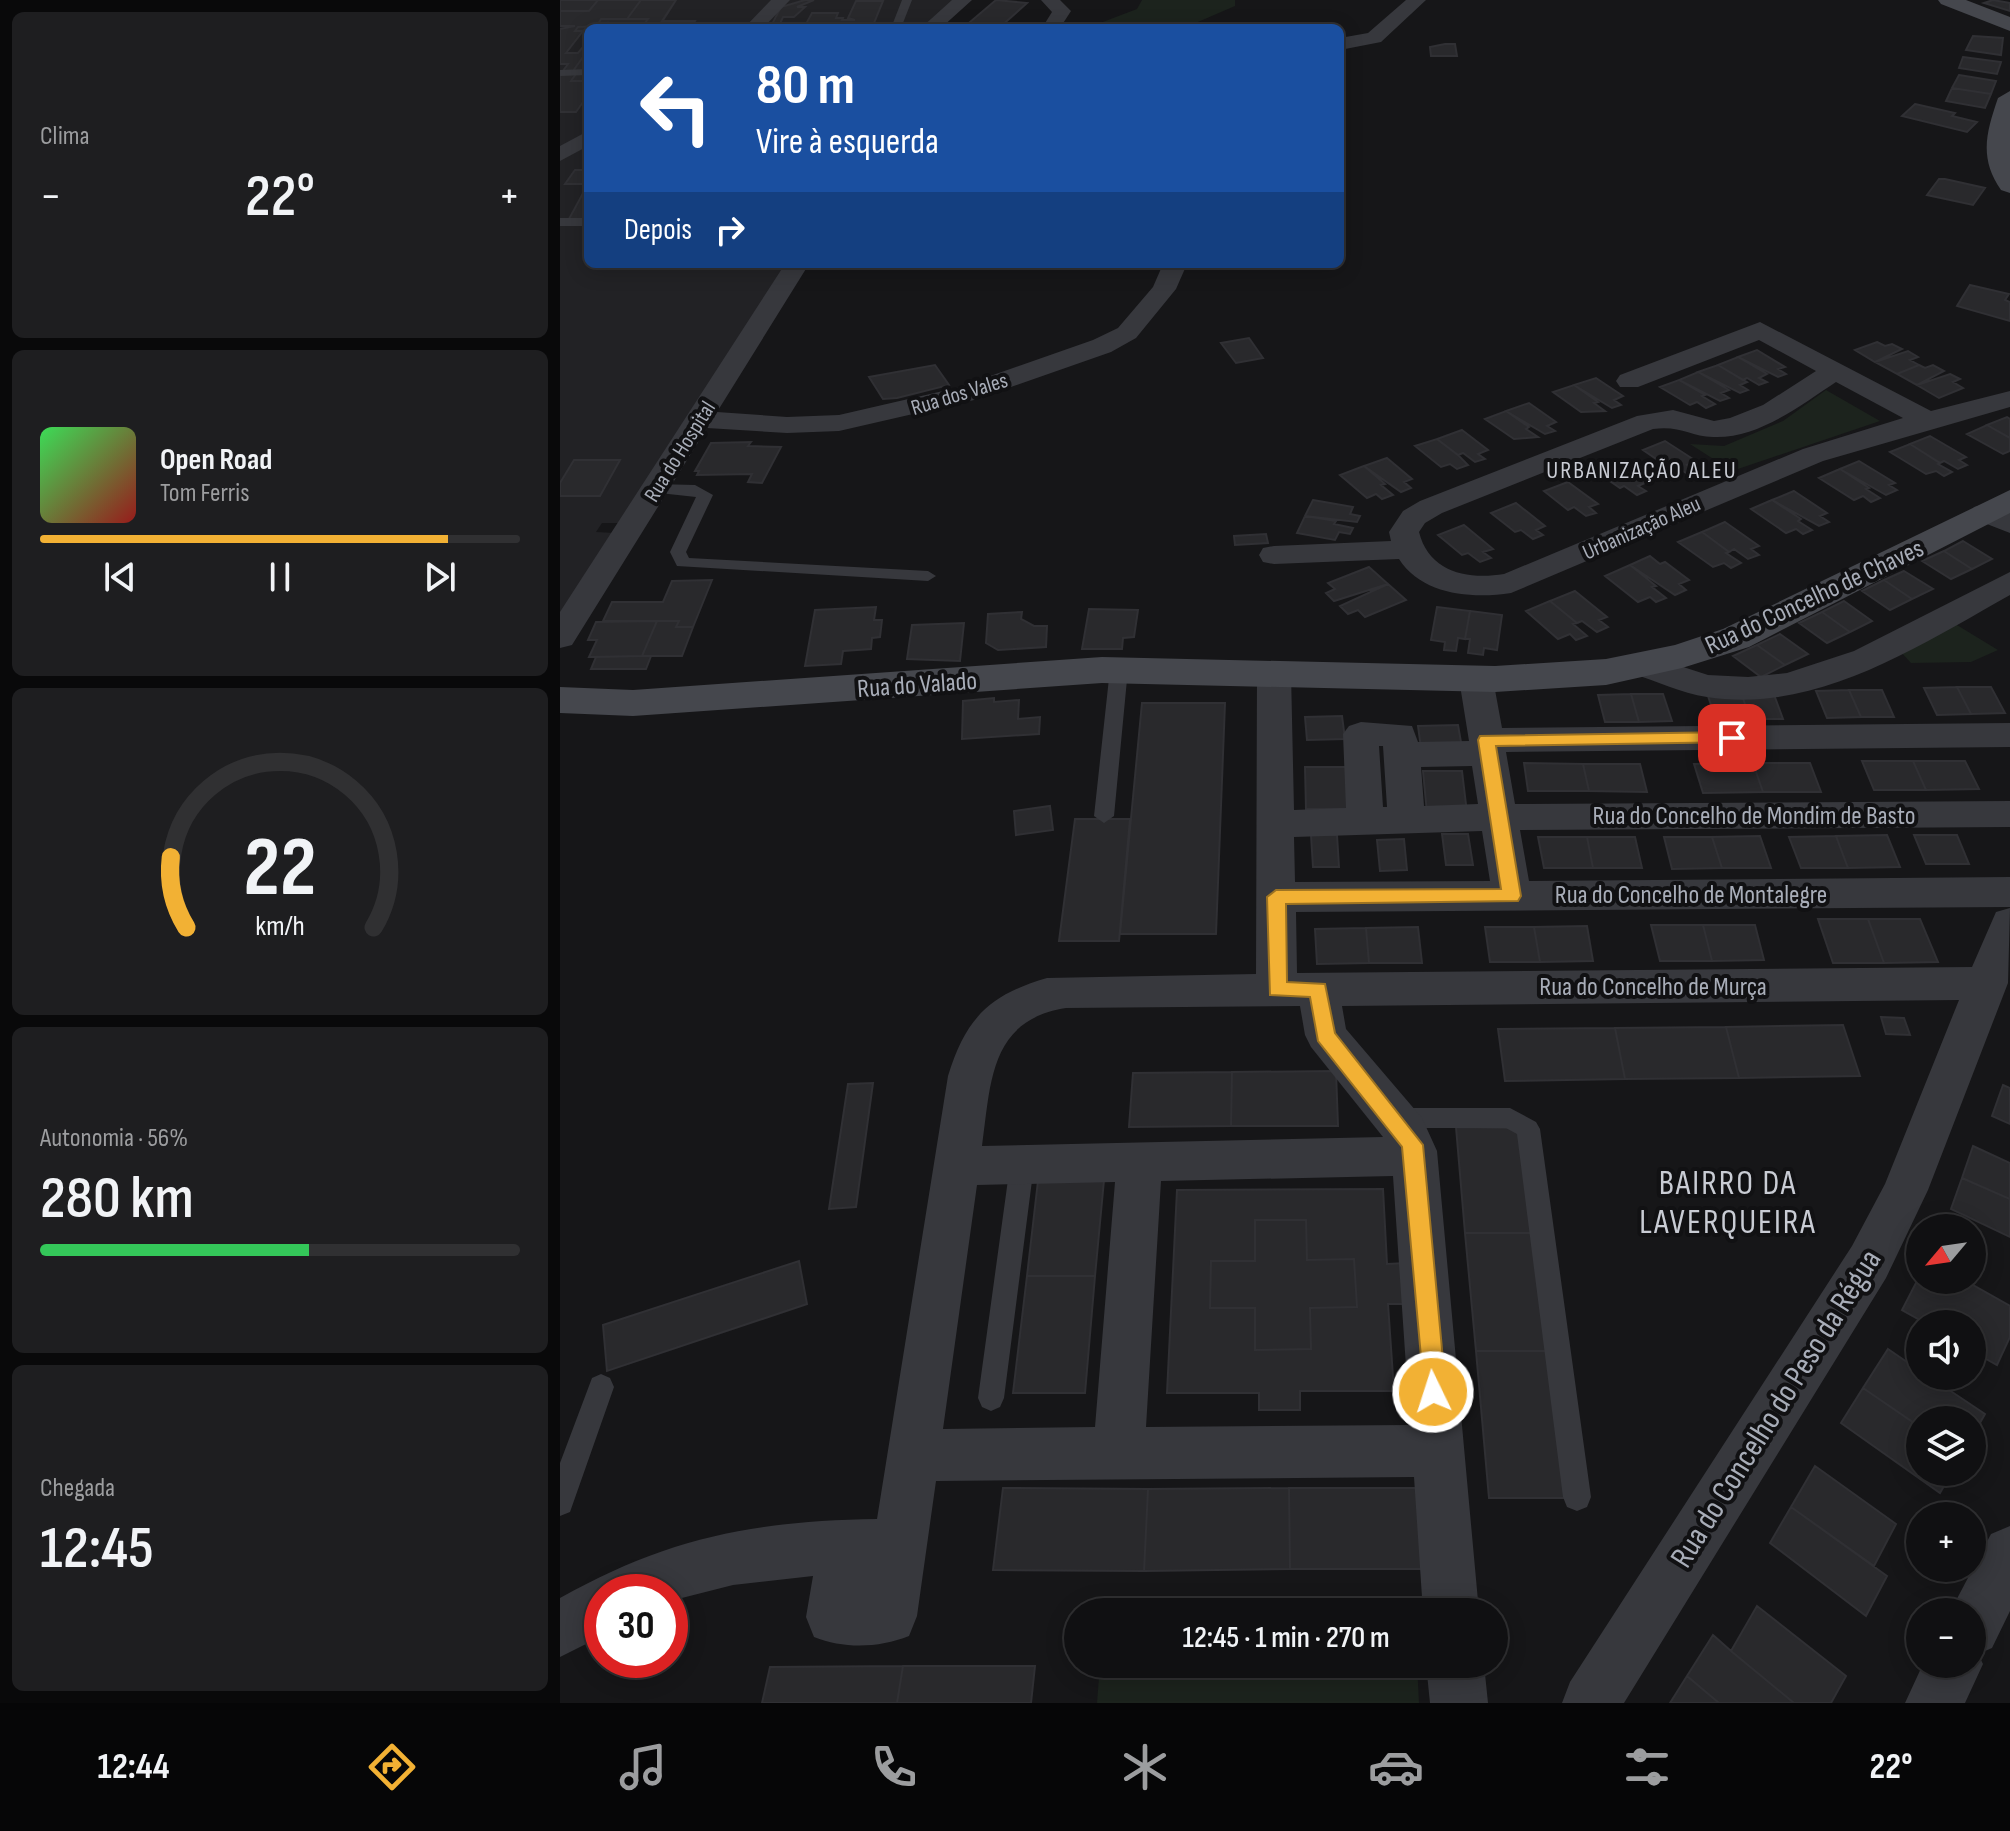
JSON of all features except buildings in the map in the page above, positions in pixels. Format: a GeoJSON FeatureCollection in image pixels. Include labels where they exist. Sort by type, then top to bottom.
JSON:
{"type":"FeatureCollection","features":[{"type":"Feature","properties":{"kind":"street"},"geometry":{"type":"LineString","coordinates":[[757,24],[781,0]]}},
{"type":"Feature","properties":{"kind":"street"},"geometry":{"type":"LineString","coordinates":[[935,24],[963,0]]}},
{"type":"Feature","properties":{"kind":"street"},"geometry":{"type":"LineString","coordinates":[[1050,0],[1062,11],[1054,24]]}},
{"type":"Feature","properties":{"kind":"street"},"geometry":{"type":"LineString","coordinates":[[1344,43],[1374,38],[1417,0]]}},
{"type":"Feature","properties":{"kind":"street"},"geometry":{"type":"LineString","coordinates":[[1948,0],[2010,25]]}},
{"type":"Feature","properties":{"kind":"street"},"geometry":{"type":"LineString","coordinates":[[2010,98],[1996,152],[1998,166],[2010,185]]}},
{"type":"Feature","properties":{"kind":"street"},"geometry":{"type":"LineString","coordinates":[[560,142],[584,137]]}},
{"type":"Feature","properties":{"kind":"street"},"geometry":{"type":"LineString","coordinates":[[560,155],[584,139]]}},
{"type":"Feature","properties":{"kind":"street","name":"Rua do Hospital"},"geometry":{"type":"LineString","coordinates":[[560,638],[794,268]]}},
{"type":"Feature","properties":{"kind":"street","name":"Rua dos Vales"},"geometry":{"type":"LineString","coordinates":[[699,419],[787,425],[839,423],[964,394],[1089,351],[1127,333],[1164,289],[1173,268]]}},
{"type":"Feature","properties":{"kind":"street"},"geometry":{"type":"LineString","coordinates":[[1629,381],[1760,330],[1927,420]]}},
{"type":"Feature","properties":{"kind":"street"},"geometry":{"type":"LineString","coordinates":[[1274,555],[1408,549],[1404,532],[1414,517],[1449,499],[1661,417],[1713,429],[1749,421],[1773,411],[1836,370]]}},
{"type":"Feature","properties":{"kind":"street","name":"Urbanização Aleu"},"geometry":{"type":"LineString","coordinates":[[1408,549],[1425,568],[1450,583],[1482,588],[1511,583],[1760,476],[1927,420],[2010,399]]}},
{"type":"Feature","properties":{"kind":"street","name":"Rua do Concelho de Chaves"},"geometry":{"type":"LineString","coordinates":[[1274,673],[1476,679],[1562,677],[1643,665],[1736,638],[2002,512]]}},
{"type":"Feature","properties":{"kind":"street"},"geometry":{"type":"LineString","coordinates":[[1643,665],[1709,686],[1810,679],[1861,661],[2010,582]]}},
{"type":"Feature","properties":{"kind":"street","name":"Rua do Valado"},"geometry":{"type":"LineString","coordinates":[[560,700],[633,703],[1119,669],[1274,673]]}},
{"type":"Feature","properties":{"kind":"street"},"geometry":{"type":"LineString","coordinates":[[1274,673],[1276,897],[1298,989],[1326,1035],[1404,1137],[1438,1451],[1450,1598]]}},
{"type":"Feature","properties":{"kind":"street"},"geometry":{"type":"LineString","coordinates":[[1476,679],[1512,896]]}},
{"type":"Feature","properties":{"kind":"street"},"geometry":{"type":"LineString","coordinates":[[1365,821],[1361,734],[1400,734],[1407,820]]}},
{"type":"Feature","properties":{"kind":"street"},"geometry":{"type":"LineString","coordinates":[[1401,755],[1487,746],[2010,735]]}},
{"type":"Feature","properties":{"kind":"street","name":"Rua do Concelho de Mondim de Basto"},"geometry":{"type":"LineString","coordinates":[[1276,824],[1499,817],[2010,814]]}},
{"type":"Feature","properties":{"kind":"street","name":"Rua do Concelho de Montalegre"},"geometry":{"type":"LineString","coordinates":[[1276,897],[2010,892]]}},
{"type":"Feature","properties":{"kind":"street","name":"Rua do Concelho do Peso da Régua"},"geometry":{"type":"LineString","coordinates":[[1591,1703],[1869,1262],[1905,1190],[2010,923]]}},
{"type":"Feature","properties":{"kind":"street","name":"Rua do Concelho de Murça"},"geometry":{"type":"LineString","coordinates":[[846,1547],[834,1617],[889,1616],[974,1059],[989,1029],[1017,1004],[1033,997],[1066,992],[1987,983]]}},
{"type":"Feature","properties":{"kind":"street"},"geometry":{"type":"LineString","coordinates":[[957,1166],[1139,1162],[1404,1137]]}},
{"type":"Feature","properties":{"kind":"street"},"geometry":{"type":"LineString","coordinates":[[1119,1451],[1139,1162]]}},
{"type":"Feature","properties":{"kind":"street"},"geometry":{"type":"LineString","coordinates":[[914,1455],[1119,1451],[1438,1451]]}},
{"type":"Feature","properties":{"kind":"street"},"geometry":{"type":"LineString","coordinates":[[668,1574],[720,1559],[846,1547],[900,1546]]}},
{"type":"Feature","properties":{"kind":"street"},"geometry":{"type":"LineString","coordinates":[[1986,1600],[2010,1553]]}},
{"type":"Feature","properties":{"kind":"street"},"geometry":{"type":"LineString","coordinates":[[560,1629],[584,1615]]}},
{"type":"Feature","properties":{"kind":"street"},"geometry":{"type":"LineString","coordinates":[[1456,1678],[1459,1703]]}},
{"type":"Feature","properties":{"kind":"street"},"geometry":{"type":"LineString","coordinates":[[1934,1703],[1947,1678]]}},
{"type":"Feature","properties":{"kind":"lane"},"geometry":{"type":"LineString","coordinates":[[898,24],[907,0]]}},
{"type":"Feature","properties":{"kind":"lane"},"geometry":{"type":"LineString","coordinates":[[560,73],[584,72]]}},
{"type":"Feature","properties":{"kind":"lane"},"geometry":{"type":"LineString","coordinates":[[560,222],[584,222]]}},
{"type":"Feature","properties":{"kind":"lane"},"geometry":{"type":"LineString","coordinates":[[655,489],[695,490],[705,495],[678,552],[683,563],[928,576]]}},
{"type":"Feature","properties":{"kind":"lane"},"geometry":{"type":"LineString","coordinates":[[1104,816],[1119,669]]}},
{"type":"Feature","properties":{"kind":"lane"},"geometry":{"type":"LineString","coordinates":[[1404,1137],[1510,1118],[1528,1129],[1577,1497]]}},
{"type":"Feature","properties":{"kind":"lane"},"geometry":{"type":"LineString","coordinates":[[991,1398],[1022,1165]]}},
{"type":"Feature","properties":{"kind":"lane"},"geometry":{"type":"LineString","coordinates":[[560,1502],[601,1387]]}},
{"type":"Feature","properties":{"kind":"shaded area"},"geometry":{"type":"Polygon","coordinates":[[[560,0],[957,0],[928,24],[584,24],[584,268],[786,268],[622,523],[602,523],[596,532],[615,533],[560,617],[560,0]]]}},
{"type":"Feature","properties":{"kind":"shaded area"},"geometry":{"type":"Polygon","coordinates":[[[1142,0],[1235,0],[1235,6],[1193,24],[1098,24],[1137,9],[1142,0]]]}},
{"type":"Feature","properties":{"kind":"shaded area"},"geometry":{"type":"Polygon","coordinates":[[[1826,390],[1880,421],[1732,471],[1690,444],[1724,446],[1783,421],[1826,390]]]}},
{"type":"Feature","properties":{"kind":"shaded area"},"geometry":{"type":"Polygon","coordinates":[[[1952,622],[1998,650],[1971,662],[1911,663],[1900,651],[1952,622]]]}},
{"type":"Feature","properties":{"kind":"shaded area"},"geometry":{"type":"Polygon","coordinates":[[[1099,1678],[1418,1678],[1419,1703],[1097,1703],[1099,1678]]]}},
{"type":"Feature","properties":{"kind":"district","name":"URBANIZAÇÃO ALEU"},"geometry":{"type":"Point","coordinates":[1642,470]}},
{"type":"Feature","properties":{"kind":"district","name":"BAIRRO DA LAVERQUEIRA"},"geometry":{"type":"Point","coordinates":[1728,1202]}},
{"type":"Feature","properties":{"kind":"route"},"geometry":{"type":"LineString","coordinates":[[1433,1392],[1412,1145],[1406,1132],[1331,1044],[1322,1027],[1318,989],[1277,989],[1276,897],[1512,896],[1486,740],[1732,738]]}}]}
